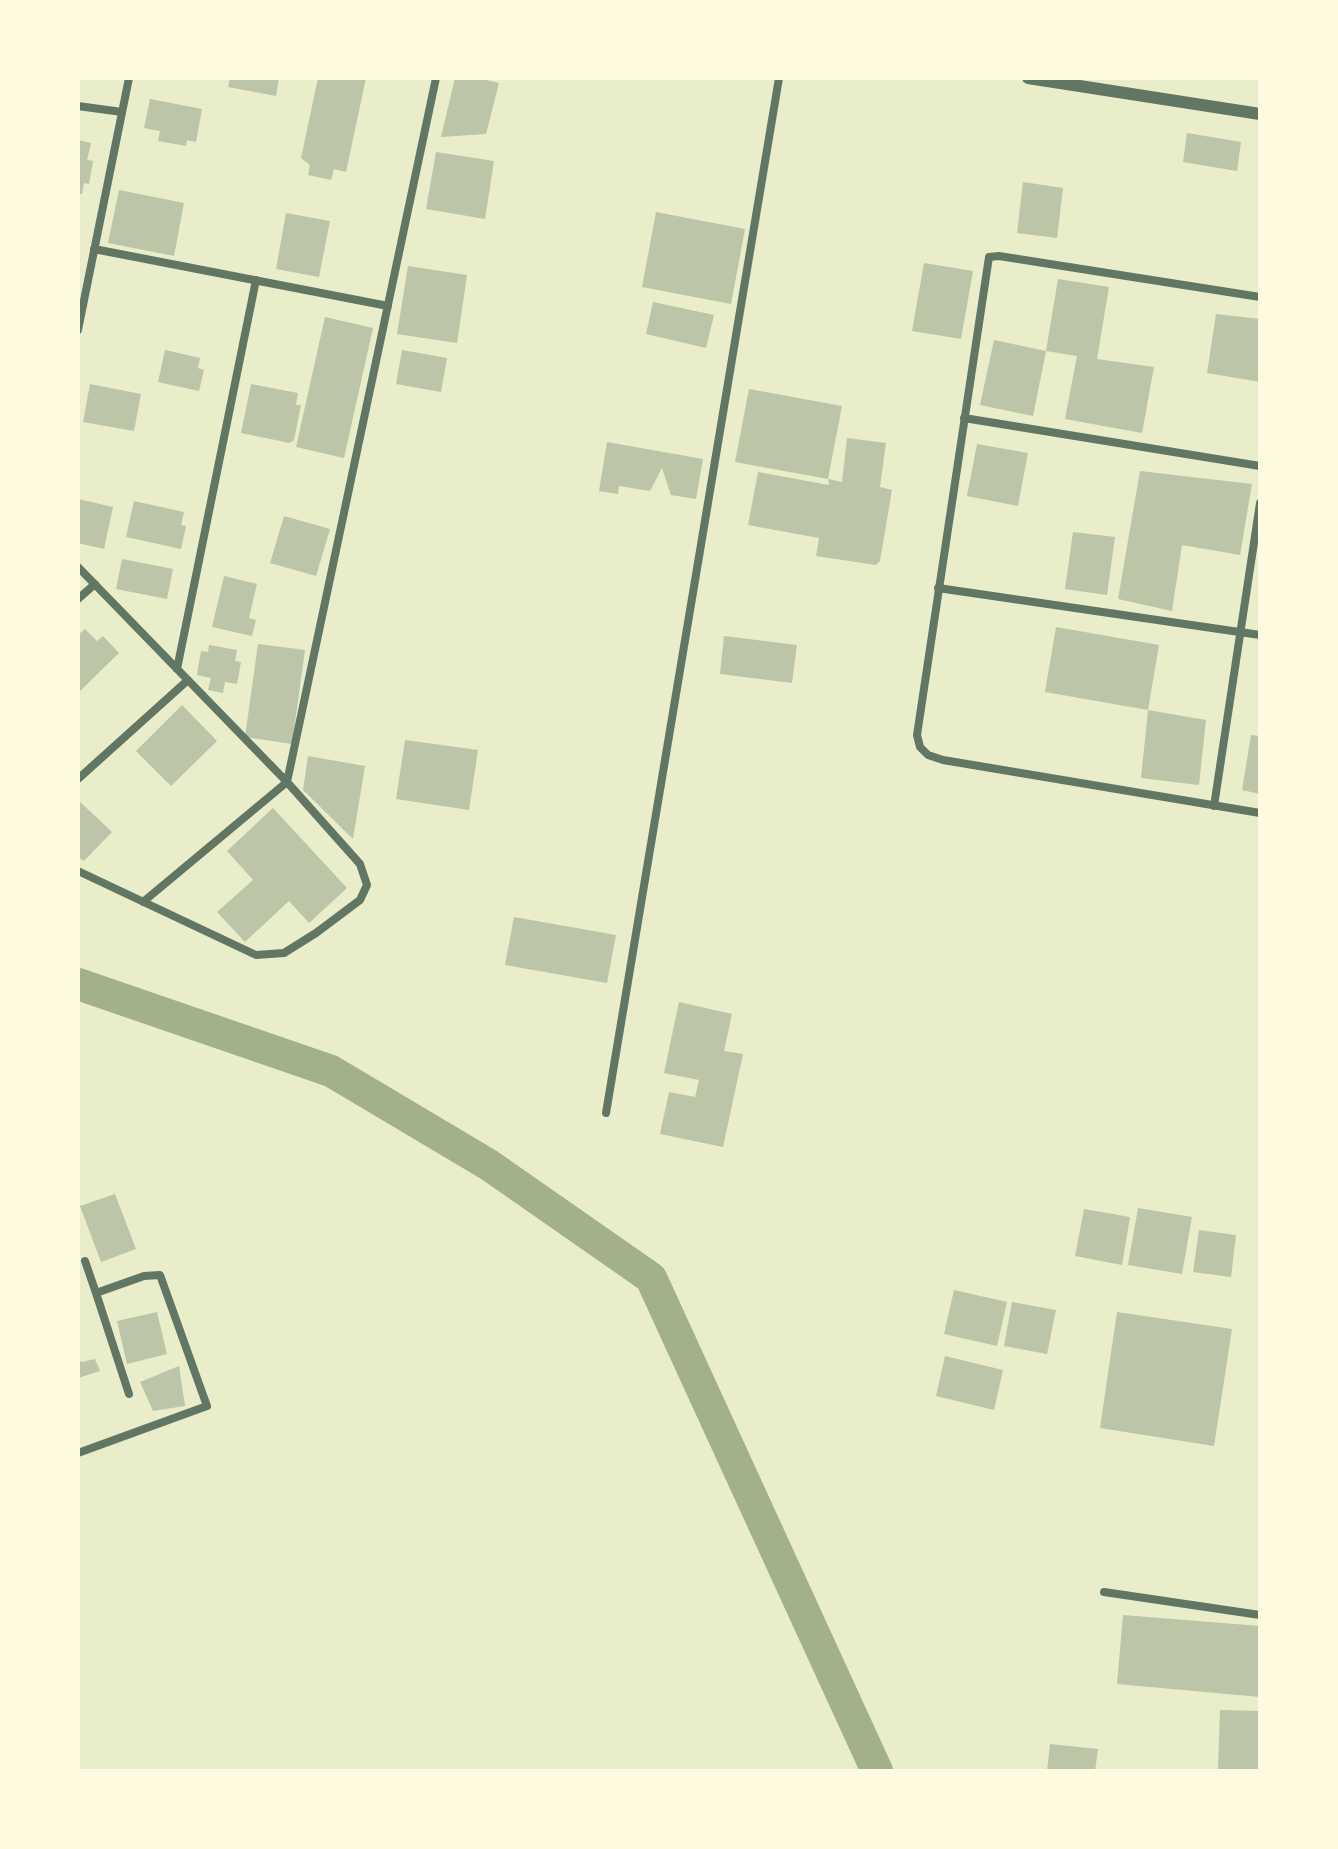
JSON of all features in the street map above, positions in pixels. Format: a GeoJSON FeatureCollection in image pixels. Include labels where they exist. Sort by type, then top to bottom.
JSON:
{"type":"FeatureCollection","features":[{"type":"Feature","properties":{"kind":"street"},"geometry":{"type":"LineString","coordinates":[[78,328],[129,78]]}},
{"type":"Feature","properties":{"kind":"street"},"geometry":{"type":"LineString","coordinates":[[143,902],[287,782],[436,78]]}},
{"type":"Feature","properties":{"kind":"street"},"geometry":{"type":"LineString","coordinates":[[606,1113],[779,78]]}},
{"type":"Feature","properties":{"kind":"street"},"geometry":{"type":"LineString","coordinates":[[1028,78],[1260,114]]}},
{"type":"Feature","properties":{"kind":"street"},"geometry":{"type":"LineString","coordinates":[[78,106],[122,112]]}},
{"type":"Feature","properties":{"kind":"street"},"geometry":{"type":"LineString","coordinates":[[94,249],[388,306]]}},
{"type":"Feature","properties":{"kind":"street"},"geometry":{"type":"LineString","coordinates":[[1260,297],[999,256],[989,257],[917,735],[920,747],[928,755],[943,760],[1260,813]]}},
{"type":"Feature","properties":{"kind":"street"},"geometry":{"type":"LineString","coordinates":[[177,669],[256,280]]}},
{"type":"Feature","properties":{"kind":"street"},"geometry":{"type":"LineString","coordinates":[[964,418],[1260,466]]}},
{"type":"Feature","properties":{"kind":"street"},"geometry":{"type":"LineString","coordinates":[[1214,806],[1260,503]]}},
{"type":"Feature","properties":{"kind":"street"},"geometry":{"type":"LineString","coordinates":[[78,567],[287,782],[360,864],[367,885],[360,900],[284,953],[256,955],[78,871]]}},
{"type":"Feature","properties":{"kind":"street"},"geometry":{"type":"LineString","coordinates":[[78,599],[95,584]]}},
{"type":"Feature","properties":{"kind":"street"},"geometry":{"type":"LineString","coordinates":[[938,588],[1260,635]]}},
{"type":"Feature","properties":{"kind":"street"},"geometry":{"type":"LineString","coordinates":[[78,779],[188,680]]}},
{"type":"Feature","properties":{"kind":"street"},"geometry":{"type":"LineString","coordinates":[[85,1261],[129,1394]]}},
{"type":"Feature","properties":{"kind":"street"},"geometry":{"type":"LineString","coordinates":[[78,1453],[207,1406],[160,1275],[144,1276],[96,1293]]}},
{"type":"Feature","properties":{"kind":"street"},"geometry":{"type":"LineString","coordinates":[[1104,1592],[1260,1615]]}},
{"type":"Feature","properties":{"kind":"building"},"geometry":{"type":"Polygon","coordinates":[[[230,78],[279,78],[276,96],[228,87],[230,78]]]}},
{"type":"Feature","properties":{"kind":"building"},"geometry":{"type":"Polygon","coordinates":[[[318,78],[366,78],[346,172],[334,169],[331,180],[308,175],[310,165],[301,158],[318,78]]]}},
{"type":"Feature","properties":{"kind":"building"},"geometry":{"type":"Polygon","coordinates":[[[455,78],[479,78],[499,83],[486,134],[441,137],[455,78]]]}},
{"type":"Feature","properties":{"kind":"building"},"geometry":{"type":"Polygon","coordinates":[[[150,99],[202,109],[196,142],[187,140],[186,146],[158,141],[160,131],[144,128],[150,99]]]}},
{"type":"Feature","properties":{"kind":"building"},"geometry":{"type":"Polygon","coordinates":[[[1187,133],[1241,142],[1237,171],[1183,162],[1187,133]]]}},
{"type":"Feature","properties":{"kind":"building"},"geometry":{"type":"Polygon","coordinates":[[[78,140],[91,143],[87,160],[93,161],[89,184],[84,183],[82,194],[78,194],[78,140]]]}},
{"type":"Feature","properties":{"kind":"building"},"geometry":{"type":"Polygon","coordinates":[[[436,152],[494,161],[485,219],[426,209],[436,152]]]}},
{"type":"Feature","properties":{"kind":"building"},"geometry":{"type":"Polygon","coordinates":[[[1023,182],[1063,188],[1057,238],[1017,233],[1023,182]]]}},
{"type":"Feature","properties":{"kind":"building"},"geometry":{"type":"Polygon","coordinates":[[[119,190],[184,203],[174,256],[108,243],[119,190]]]}},
{"type":"Feature","properties":{"kind":"building"},"geometry":{"type":"Polygon","coordinates":[[[656,212],[745,229],[731,304],[642,287],[656,212]]]}},
{"type":"Feature","properties":{"kind":"building"},"geometry":{"type":"Polygon","coordinates":[[[286,213],[330,221],[319,277],[276,269],[286,213]]]}},
{"type":"Feature","properties":{"kind":"building"},"geometry":{"type":"Polygon","coordinates":[[[924,263],[973,271],[961,339],[912,331],[924,263]]]}},
{"type":"Feature","properties":{"kind":"building"},"geometry":{"type":"Polygon","coordinates":[[[408,266],[467,275],[457,343],[397,334],[408,266]]]}},
{"type":"Feature","properties":{"kind":"building"},"geometry":{"type":"Polygon","coordinates":[[[1058,279],[1109,287],[1097,359],[1154,367],[1142,433],[1065,419],[1077,356],[1046,351],[1058,279]]]}},
{"type":"Feature","properties":{"kind":"building"},"geometry":{"type":"Polygon","coordinates":[[[653,302],[714,315],[706,348],[646,334],[653,302]]]}},
{"type":"Feature","properties":{"kind":"building"},"geometry":{"type":"Polygon","coordinates":[[[1216,314],[1260,319],[1260,382],[1207,373],[1216,314]]]}},
{"type":"Feature","properties":{"kind":"building"},"geometry":{"type":"Polygon","coordinates":[[[325,317],[373,328],[344,458],[296,447],[325,317]]]}},
{"type":"Feature","properties":{"kind":"building"},"geometry":{"type":"Polygon","coordinates":[[[994,340],[1046,351],[1033,416],[980,405],[994,340]]]}},
{"type":"Feature","properties":{"kind":"building"},"geometry":{"type":"Polygon","coordinates":[[[165,350],[200,358],[198,368],[204,370],[199,391],[158,382],[165,350]]]}},
{"type":"Feature","properties":{"kind":"building"},"geometry":{"type":"Polygon","coordinates":[[[402,350],[447,358],[441,392],[396,384],[402,350]]]}},
{"type":"Feature","properties":{"kind":"building"},"geometry":{"type":"Polygon","coordinates":[[[90,384],[141,394],[134,431],[83,422],[90,384]]]}},
{"type":"Feature","properties":{"kind":"building"},"geometry":{"type":"Polygon","coordinates":[[[251,384],[298,393],[296,405],[301,405],[294,440],[290,443],[241,433],[251,384]]]}},
{"type":"Feature","properties":{"kind":"building"},"geometry":{"type":"Polygon","coordinates":[[[749,389],[842,406],[828,479],[735,462],[749,389]]]}},
{"type":"Feature","properties":{"kind":"building"},"geometry":{"type":"Polygon","coordinates":[[[847,438],[886,443],[880,487],[892,490],[880,561],[876,565],[816,556],[819,538],[748,525],[758,472],[829,485],[828,479],[842,482],[847,438]]]}},
{"type":"Feature","properties":{"kind":"building"},"geometry":{"type":"Polygon","coordinates":[[[607,442],[703,459],[696,499],[671,495],[662,468],[650,491],[619,486],[618,494],[599,491],[607,442]]]}},
{"type":"Feature","properties":{"kind":"building"},"geometry":{"type":"Polygon","coordinates":[[[977,444],[1028,453],[1018,506],[967,496],[977,444]]]}},
{"type":"Feature","properties":{"kind":"building"},"geometry":{"type":"Polygon","coordinates":[[[1140,471],[1252,484],[1240,555],[1182,545],[1172,611],[1118,599],[1140,471]]]}},
{"type":"Feature","properties":{"kind":"building"},"geometry":{"type":"Polygon","coordinates":[[[78,499],[113,507],[104,549],[78,543],[78,499]]]}},
{"type":"Feature","properties":{"kind":"building"},"geometry":{"type":"Polygon","coordinates":[[[134,501],[184,512],[181,525],[186,526],[181,549],[126,537],[134,501]]]}},
{"type":"Feature","properties":{"kind":"building"},"geometry":{"type":"Polygon","coordinates":[[[284,516],[330,529],[316,576],[270,563],[284,516]]]}},
{"type":"Feature","properties":{"kind":"building"},"geometry":{"type":"Polygon","coordinates":[[[1073,532],[1115,537],[1107,595],[1065,589],[1073,532]]]}},
{"type":"Feature","properties":{"kind":"building"},"geometry":{"type":"Polygon","coordinates":[[[122,559],[173,569],[167,599],[116,589],[122,559]]]}},
{"type":"Feature","properties":{"kind":"building"},"geometry":{"type":"Polygon","coordinates":[[[224,576],[257,584],[249,618],[256,620],[252,636],[212,627],[224,576]]]}},
{"type":"Feature","properties":{"kind":"building"},"geometry":{"type":"Polygon","coordinates":[[[1056,627],[1159,645],[1148,710],[1045,692],[1056,627]]]}},
{"type":"Feature","properties":{"kind":"building"},"geometry":{"type":"Polygon","coordinates":[[[85,629],[97,641],[103,636],[119,653],[78,693],[78,635],[85,629]]]}},
{"type":"Feature","properties":{"kind":"building"},"geometry":{"type":"Polygon","coordinates":[[[724,636],[797,645],[792,683],[720,674],[724,636]]]}},
{"type":"Feature","properties":{"kind":"building"},"geometry":{"type":"Polygon","coordinates":[[[258,644],[305,650],[292,744],[245,737],[258,644]]]}},
{"type":"Feature","properties":{"kind":"building"},"geometry":{"type":"Polygon","coordinates":[[[209,645],[237,650],[235,661],[241,662],[237,684],[225,682],[223,693],[208,690],[211,678],[197,675],[201,651],[208,652],[209,645]]]}},
{"type":"Feature","properties":{"kind":"building"},"geometry":{"type":"Polygon","coordinates":[[[182,705],[217,741],[171,786],[136,751],[182,705]]]}},
{"type":"Feature","properties":{"kind":"building"},"geometry":{"type":"Polygon","coordinates":[[[1148,710],[1206,720],[1199,785],[1141,778],[1148,710]]]}},
{"type":"Feature","properties":{"kind":"building"},"geometry":{"type":"Polygon","coordinates":[[[1251,735],[1260,736],[1260,794],[1242,790],[1251,735]]]}},
{"type":"Feature","properties":{"kind":"building"},"geometry":{"type":"Polygon","coordinates":[[[405,740],[478,750],[469,810],[396,799],[405,740]]]}},
{"type":"Feature","properties":{"kind":"building"},"geometry":{"type":"Polygon","coordinates":[[[308,756],[365,766],[353,839],[303,790],[308,756]]]}},
{"type":"Feature","properties":{"kind":"building"},"geometry":{"type":"Polygon","coordinates":[[[78,800],[112,832],[84,861],[78,857],[78,800]]]}},
{"type":"Feature","properties":{"kind":"building"},"geometry":{"type":"Polygon","coordinates":[[[273,808],[347,888],[309,923],[289,901],[245,942],[217,912],[253,880],[227,851],[273,808]]]}},
{"type":"Feature","properties":{"kind":"building"},"geometry":{"type":"Polygon","coordinates":[[[514,917],[616,935],[607,983],[505,965],[514,917]]]}},
{"type":"Feature","properties":{"kind":"building"},"geometry":{"type":"Polygon","coordinates":[[[679,1002],[732,1014],[724,1051],[743,1054],[723,1147],[660,1134],[669,1092],[695,1097],[699,1080],[664,1073],[679,1002]]]}},
{"type":"Feature","properties":{"kind":"building"},"geometry":{"type":"Polygon","coordinates":[[[115,1194],[136,1249],[101,1262],[80,1206],[115,1194]]]}},
{"type":"Feature","properties":{"kind":"building"},"geometry":{"type":"Polygon","coordinates":[[[1138,1208],[1192,1217],[1182,1274],[1128,1265],[1138,1208]]]}},
{"type":"Feature","properties":{"kind":"building"},"geometry":{"type":"Polygon","coordinates":[[[1084,1209],[1130,1217],[1122,1265],[1075,1256],[1084,1209]]]}},
{"type":"Feature","properties":{"kind":"building"},"geometry":{"type":"Polygon","coordinates":[[[1199,1230],[1236,1235],[1231,1277],[1193,1272],[1199,1230]]]}},
{"type":"Feature","properties":{"kind":"building"},"geometry":{"type":"Polygon","coordinates":[[[954,1290],[1007,1302],[997,1346],[944,1334],[954,1290]]]}},
{"type":"Feature","properties":{"kind":"building"},"geometry":{"type":"Polygon","coordinates":[[[1012,1302],[1056,1310],[1047,1354],[1004,1346],[1012,1302]]]}},
{"type":"Feature","properties":{"kind":"building"},"geometry":{"type":"Polygon","coordinates":[[[157,1312],[167,1354],[127,1364],[117,1321],[157,1312]]]}},
{"type":"Feature","properties":{"kind":"building"},"geometry":{"type":"Polygon","coordinates":[[[1117,1312],[1232,1329],[1214,1446],[1100,1428],[1117,1312]]]}},
{"type":"Feature","properties":{"kind":"building"},"geometry":{"type":"Polygon","coordinates":[[[78,1356],[81,1362],[95,1359],[100,1371],[78,1378],[78,1356]]]}},
{"type":"Feature","properties":{"kind":"building"},"geometry":{"type":"Polygon","coordinates":[[[945,1356],[1003,1370],[994,1410],[936,1396],[945,1356]]]}},
{"type":"Feature","properties":{"kind":"building"},"geometry":{"type":"Polygon","coordinates":[[[179,1366],[185,1406],[153,1411],[140,1382],[179,1366]]]}},
{"type":"Feature","properties":{"kind":"building"},"geometry":{"type":"Polygon","coordinates":[[[1123,1615],[1260,1626],[1260,1697],[1117,1684],[1123,1615]]]}},
{"type":"Feature","properties":{"kind":"building"},"geometry":{"type":"Polygon","coordinates":[[[1220,1710],[1260,1711],[1260,1771],[1218,1771],[1220,1710]]]}},
{"type":"Feature","properties":{"kind":"building"},"geometry":{"type":"Polygon","coordinates":[[[1050,1744],[1098,1749],[1095,1771],[1047,1771],[1050,1744]]]}},
{"type":"Feature","properties":{"kind":"waterway"},"geometry":{"type":"LineString","coordinates":[[78,984],[331,1071],[489,1165],[651,1278],[877,1771]]}}]}
